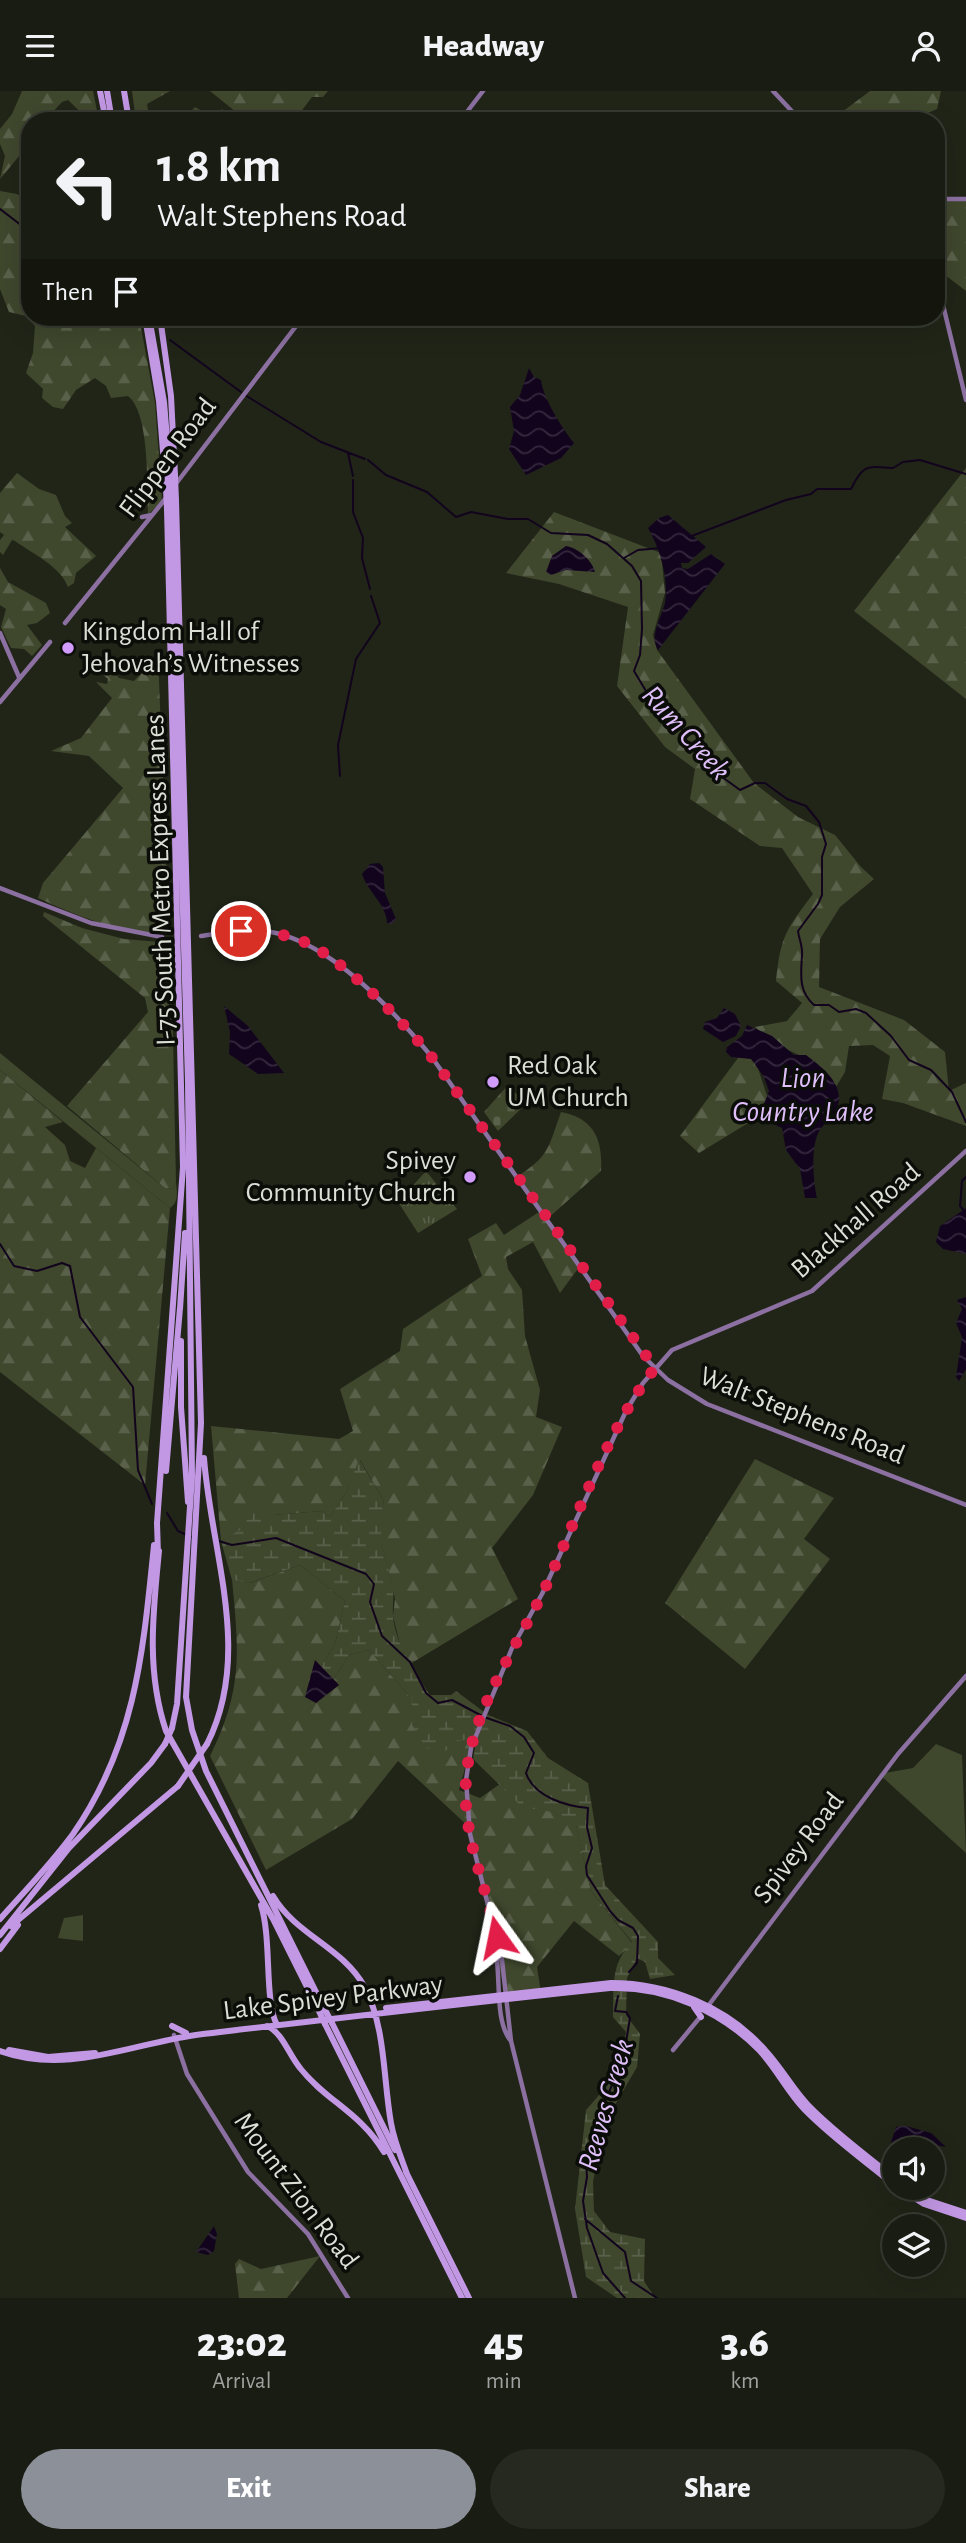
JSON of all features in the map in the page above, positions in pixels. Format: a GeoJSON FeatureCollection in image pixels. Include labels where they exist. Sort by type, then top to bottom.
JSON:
{"type":"FeatureCollection","features":[{"type":"Feature","properties":{"kind":"highway"},"geometry":{"type":"LineString","coordinates":[[103,91],[107,112]]}},
{"type":"Feature","properties":{"kind":"highway"},"geometry":{"type":"LineString","coordinates":[[124,91],[128,112]]}},
{"type":"Feature","properties":{"kind":"highway"},"geometry":{"type":"LineString","coordinates":[[0,1936],[57,1884],[178,1786],[207,1744],[226,1694],[230,1651],[208,1503],[201,1423],[171,505],[166,489],[159,401],[148,326]]}},
{"type":"Feature","properties":{"kind":"highway"},"geometry":{"type":"LineString","coordinates":[[149,326],[164,402],[172,478]]}},
{"type":"Feature","properties":{"kind":"highway"},"geometry":{"type":"LineString","coordinates":[[1,1916],[79,1824],[98,1793],[121,1744],[139,1678],[157,1523],[183,1167],[171,396],[161,326]]}},
{"type":"Feature","properties":{"kind":"highway","name":"I-75 South Metro Express Lanes"},"geometry":{"type":"LineString","coordinates":[[63,1855],[155,1758],[172,1728],[177,1704],[189,1549],[191,1343],[171,505]]}},
{"type":"Feature","properties":{"kind":"highway","name":"I-75 South Metro Express Lanes"},"geometry":{"type":"LineString","coordinates":[[188,1193],[180,1308],[181,1407],[190,1520]]}},
{"type":"Feature","properties":{"kind":"highway"},"geometry":{"type":"LineString","coordinates":[[180,1308],[151,1656],[159,1710],[175,1751],[321,2008]]}},
{"type":"Feature","properties":{"kind":"highway"},"geometry":{"type":"LineString","coordinates":[[191,1343],[195,1555]]}},
{"type":"Feature","properties":{"kind":"highway"},"geometry":{"type":"LineString","coordinates":[[201,1423],[186,1683],[188,1713],[202,1761],[462,2298]]}},
{"type":"Feature","properties":{"kind":"highway"},"geometry":{"type":"LineString","coordinates":[[157,1523],[159,1554]]}},
{"type":"Feature","properties":{"kind":"highway"},"geometry":{"type":"LineString","coordinates":[[1,1916],[63,1855]]}},
{"type":"Feature","properties":{"kind":"highway"},"geometry":{"type":"LineString","coordinates":[[0,1936],[63,1855]]}},
{"type":"Feature","properties":{"kind":"highway"},"geometry":{"type":"LineString","coordinates":[[251,1860],[285,1915],[306,1934],[343,1960],[361,1981],[379,2011],[378,2026]]}},
{"type":"Feature","properties":{"kind":"highway"},"geometry":{"type":"LineString","coordinates":[[0,1949],[14,1929],[57,1884]]}},
{"type":"Feature","properties":{"kind":"highway"},"geometry":{"type":"LineString","coordinates":[[254,1887],[268,1934],[272,2011],[279,2023],[279,2032],[286,2047]]}},
{"type":"Feature","properties":{"kind":"highway","name":"Lake Spivey Parkway"},"geometry":{"type":"LineString","coordinates":[[174,2037],[186,2033],[626,1983],[664,1990],[706,2008],[753,2038],[807,2104],[882,2168]]}},
{"type":"Feature","properties":{"kind":"highway","name":"Lake Spivey Parkway"},"geometry":{"type":"LineString","coordinates":[[504,1996],[623,1987],[706,2008],[747,2039],[803,2108],[882,2174]]}},
{"type":"Feature","properties":{"kind":"highway"},"geometry":{"type":"LineString","coordinates":[[670,1997],[696,2008],[701,2017]]}},
{"type":"Feature","properties":{"kind":"highway"},"geometry":{"type":"LineString","coordinates":[[272,2011],[265,2024],[276,2031],[308,2078],[366,2125],[405,2177],[470,2298]]}},
{"type":"Feature","properties":{"kind":"highway"},"geometry":{"type":"LineString","coordinates":[[379,2011],[378,2026],[392,2126],[405,2177]]}},
{"type":"Feature","properties":{"kind":"highway","name":"Lake Spivey Parkway"},"geometry":{"type":"LineString","coordinates":[[0,2049],[64,2057],[265,2024]]}},
{"type":"Feature","properties":{"kind":"highway"},"geometry":{"type":"LineString","coordinates":[[172,2026],[186,2033]]}},
{"type":"Feature","properties":{"kind":"highway","name":"Lake Spivey Parkway"},"geometry":{"type":"LineString","coordinates":[[918,2200],[966,2218]]}},
{"type":"Feature","properties":{"kind":"highway"},"geometry":{"type":"LineString","coordinates":[[927,2200],[966,2213]]}},
{"type":"Feature","properties":{"kind":"street"},"geometry":{"type":"LineString","coordinates":[[467,112],[483,91]]}},
{"type":"Feature","properties":{"kind":"street"},"geometry":{"type":"LineString","coordinates":[[774,91],[793,112]]}},
{"type":"Feature","properties":{"kind":"street"},"geometry":{"type":"LineString","coordinates":[[945,199],[966,199]]}},
{"type":"Feature","properties":{"kind":"street"},"geometry":{"type":"LineString","coordinates":[[945,312],[966,400]]}},
{"type":"Feature","properties":{"kind":"street","name":"Flippen Road"},"geometry":{"type":"LineString","coordinates":[[65,622],[153,515],[296,326]]}},
{"type":"Feature","properties":{"kind":"street"},"geometry":{"type":"LineString","coordinates":[[142,517],[153,515]]}},
{"type":"Feature","properties":{"kind":"street"},"geometry":{"type":"LineString","coordinates":[[0,633],[20,678]]}},
{"type":"Feature","properties":{"kind":"street"},"geometry":{"type":"LineString","coordinates":[[0,702],[50,642]]}},
{"type":"Feature","properties":{"kind":"street"},"geometry":{"type":"LineString","coordinates":[[13,661],[23,667],[32,663]]}},
{"type":"Feature","properties":{"kind":"street"},"geometry":{"type":"LineString","coordinates":[[0,888],[91,923],[162,937]]}},
{"type":"Feature","properties":{"kind":"street","name":"Walt Stephens Road"},"geometry":{"type":"LineString","coordinates":[[201,936],[236,931],[269,931],[300,941],[327,956],[392,1013],[431,1056],[655,1368],[672,1383],[706,1404],[966,1505]]}},
{"type":"Feature","properties":{"kind":"street","name":"Blackhall Road"},"geometry":{"type":"LineString","coordinates":[[575,2298],[511,2041],[506,2034],[499,1953],[466,1810],[466,1780],[471,1748],[512,1648],[542,1594],[626,1411],[655,1368],[672,1350],[786,1305],[812,1291],[966,1151]]}},
{"type":"Feature","properties":{"kind":"street","name":"Spivey Road"},"geometry":{"type":"LineString","coordinates":[[673,2050],[701,2017],[898,1754],[966,1676]]}},
{"type":"Feature","properties":{"kind":"street","name":"Mount Zion Road"},"geometry":{"type":"LineString","coordinates":[[174,2037],[187,2074],[248,2172],[299,2221],[348,2298]]}},
{"type":"Feature","properties":{"kind":"green space"},"geometry":{"type":"Polygon","coordinates":[[[22,91],[93,91],[97,112],[81,112],[68,100],[53,112],[21,112],[21,154],[0,179],[5,156],[0,144],[0,129],[12,114],[22,91]]]}},
{"type":"Feature","properties":{"kind":"green space"},"geometry":{"type":"Polygon","coordinates":[[[132,91],[170,91],[147,104],[148,112],[135,112],[132,91]]]}},
{"type":"Feature","properties":{"kind":"green space"},"geometry":{"type":"Polygon","coordinates":[[[210,91],[328,91],[323,97],[312,97],[301,112],[236,112],[210,91]]]}},
{"type":"Feature","properties":{"kind":"green space"},"geometry":{"type":"Polygon","coordinates":[[[870,91],[941,91],[937,109],[930,112],[842,112],[870,91]]]}},
{"type":"Feature","properties":{"kind":"green space"},"geometry":{"type":"Polygon","coordinates":[[[195,107],[204,112],[190,112],[195,107]]]}},
{"type":"Feature","properties":{"kind":"green space"},"geometry":{"type":"Polygon","coordinates":[[[0,191],[21,196],[21,315],[9,312],[0,289],[0,191]]]}},
{"type":"Feature","properties":{"kind":"green space"},"geometry":{"type":"Polygon","coordinates":[[[945,198],[966,198],[966,291],[945,275],[945,198]]]}},
{"type":"Feature","properties":{"kind":"green space"},"geometry":{"type":"Polygon","coordinates":[[[35,326],[141,326],[155,403],[162,501],[148,515],[144,434],[135,405],[128,396],[111,398],[106,386],[95,378],[76,390],[63,409],[53,407],[42,398],[43,389],[26,373],[33,353],[35,326]]]}},
{"type":"Feature","properties":{"kind":"green space"},"geometry":{"type":"Polygon","coordinates":[[[966,468],[966,699],[854,611],[966,468]]]}},
{"type":"Feature","properties":{"kind":"green space"},"geometry":{"type":"Polygon","coordinates":[[[17,473],[39,489],[56,495],[65,516],[72,523],[65,527],[96,556],[76,573],[74,583],[68,587],[59,573],[15,541],[12,540],[3,555],[0,552],[0,540],[4,535],[0,532],[0,493],[17,473]]]}},
{"type":"Feature","properties":{"kind":"green space"},"geometry":{"type":"Polygon","coordinates":[[[554,512],[661,553],[665,593],[653,635],[657,650],[754,783],[798,817],[835,835],[874,879],[840,907],[820,939],[819,987],[904,1020],[945,1052],[949,1091],[966,1083],[966,1126],[903,1103],[882,1099],[890,1056],[873,1045],[849,1046],[845,1072],[834,1090],[799,1055],[775,1044],[755,1027],[787,1021],[802,1003],[776,981],[786,934],[813,894],[782,848],[760,846],[690,799],[695,769],[665,747],[617,686],[628,607],[559,584],[506,573],[554,512]]]}},
{"type":"Feature","properties":{"kind":"green space"},"geometry":{"type":"Polygon","coordinates":[[[0,568],[8,582],[46,603],[50,613],[37,623],[27,625],[42,645],[32,656],[24,649],[11,648],[1,627],[6,609],[0,605],[0,568]]]}},
{"type":"Feature","properties":{"kind":"green space"},"geometry":{"type":"Polygon","coordinates":[[[158,655],[169,932],[118,928],[38,898],[43,883],[123,788],[89,756],[51,751],[81,738],[112,698],[96,682],[107,684],[108,679],[95,668],[98,661],[110,666],[119,678],[134,681],[158,655]]]}},
{"type":"Feature","properties":{"kind":"green space"},"geometry":{"type":"Polygon","coordinates":[[[44,912],[82,928],[124,939],[171,943],[176,1182],[173,1188],[166,1189],[67,1106],[148,1012],[145,998],[43,916],[44,912]]]}},
{"type":"Feature","properties":{"kind":"green space"},"geometry":{"type":"Polygon","coordinates":[[[0,1053],[166,1189],[173,1188],[176,1182],[177,1197],[173,1206],[170,1208],[0,1070],[0,1053]]]}},
{"type":"Feature","properties":{"kind":"green space"},"geometry":{"type":"Polygon","coordinates":[[[741,1054],[755,1059],[768,1099],[754,1112],[758,1117],[699,1153],[680,1136],[741,1054]]]}},
{"type":"Feature","properties":{"kind":"green space"},"geometry":{"type":"Polygon","coordinates":[[[0,1070],[63,1122],[45,1127],[65,1145],[70,1161],[85,1168],[96,1148],[170,1208],[145,1485],[0,1372],[0,1070]]]}},
{"type":"Feature","properties":{"kind":"green space"},"geometry":{"type":"Polygon","coordinates":[[[508,1085],[526,1104],[498,1131],[484,1112],[508,1085]]]}},
{"type":"Feature","properties":{"kind":"green space"},"geometry":{"type":"Polygon","coordinates":[[[561,1112],[581,1119],[594,1132],[600,1150],[601,1171],[546,1220],[580,1266],[560,1293],[533,1242],[506,1257],[508,1269],[522,1290],[525,1336],[540,1390],[536,1417],[562,1427],[533,1495],[492,1548],[518,1599],[410,1664],[401,1648],[393,1616],[395,1599],[378,1527],[384,1501],[360,1460],[347,1491],[330,1517],[322,1511],[273,1515],[221,1541],[211,1426],[339,1439],[353,1431],[340,1389],[400,1351],[403,1329],[482,1276],[468,1239],[496,1223],[504,1235],[539,1212],[515,1178],[542,1157],[561,1112]]]}},
{"type":"Feature","properties":{"kind":"green space"},"geometry":{"type":"Polygon","coordinates":[[[426,1171],[457,1209],[418,1233],[398,1202],[426,1171]]]}},
{"type":"Feature","properties":{"kind":"green space"},"geometry":{"type":"Polygon","coordinates":[[[359,1459],[384,1501],[381,1534],[393,1589],[393,1617],[402,1649],[412,1668],[430,1695],[451,1695],[456,1691],[488,1715],[527,1731],[548,1758],[588,1783],[605,1885],[658,1942],[658,1958],[675,1975],[650,1979],[645,1962],[637,1958],[627,1978],[626,2015],[640,2034],[637,2067],[608,2117],[593,2181],[594,2211],[610,2232],[645,2239],[644,2281],[655,2298],[617,2298],[586,2277],[575,2209],[586,2110],[607,2086],[620,2064],[626,2032],[613,2017],[614,1986],[620,1959],[632,1942],[591,1891],[576,1826],[558,1813],[522,1807],[473,1759],[476,1742],[473,1739],[457,1741],[444,1752],[425,1747],[411,1723],[412,1699],[369,1650],[349,1655],[335,1677],[340,1685],[312,1704],[306,1694],[312,1661],[322,1665],[335,1644],[345,1601],[300,1565],[249,1583],[232,1580],[221,1541],[240,1530],[247,1502],[273,1515],[322,1511],[330,1517],[347,1491],[359,1459]]]}},
{"type":"Feature","properties":{"kind":"green space"},"geometry":{"type":"Polygon","coordinates":[[[755,1459],[834,1498],[804,1539],[830,1559],[745,1669],[665,1603],[755,1459]]]}},
{"type":"Feature","properties":{"kind":"green space"},"geometry":{"type":"Polygon","coordinates":[[[300,1565],[345,1601],[335,1644],[322,1665],[335,1677],[349,1655],[369,1650],[412,1699],[412,1717],[473,1739],[459,1790],[480,1798],[500,1784],[567,1808],[576,1825],[591,1891],[632,1943],[619,1956],[574,1921],[537,1967],[541,1993],[506,1998],[468,1826],[398,1761],[352,1819],[266,1870],[210,1756],[228,1711],[236,1670],[232,1580],[250,1583],[300,1565]]]}},
{"type":"Feature","properties":{"kind":"green space"},"geometry":{"type":"Polygon","coordinates":[[[936,1744],[962,1755],[966,1853],[879,1774],[913,1768],[936,1744]]]}},
{"type":"Feature","properties":{"kind":"green space"},"geometry":{"type":"Polygon","coordinates":[[[83,1915],[83,1941],[58,1938],[64,1918],[83,1915]]]}},
{"type":"Feature","properties":{"kind":"green space"},"geometry":{"type":"Polygon","coordinates":[[[320,2256],[287,2298],[239,2298],[235,2264],[239,2259],[261,2269],[320,2256]]]}},
{"type":"Feature","properties":{"kind":"water"},"geometry":{"type":"Polygon","coordinates":[[[529,368],[534,377],[541,380],[549,404],[574,443],[561,458],[526,475],[509,449],[514,431],[510,407],[520,395],[529,368]]]}},
{"type":"Feature","properties":{"kind":"water"},"geometry":{"type":"Polygon","coordinates":[[[668,515],[706,547],[688,563],[681,563],[682,568],[688,569],[711,554],[725,564],[658,650],[655,633],[665,603],[666,584],[660,554],[648,528],[659,518],[668,515]]]}},
{"type":"Feature","properties":{"kind":"water"},"geometry":{"type":"Polygon","coordinates":[[[566,546],[584,555],[595,572],[566,570],[551,575],[546,572],[552,556],[566,546]]]}},
{"type":"Feature","properties":{"kind":"water"},"geometry":{"type":"Polygon","coordinates":[[[379,863],[383,867],[385,893],[396,919],[391,924],[387,923],[384,910],[362,874],[370,864],[379,863]]]}},
{"type":"Feature","properties":{"kind":"water"},"geometry":{"type":"Polygon","coordinates":[[[224,1006],[248,1026],[284,1073],[258,1074],[229,1054],[230,1032],[224,1006]]]}},
{"type":"Feature","properties":{"kind":"water"},"geometry":{"type":"Polygon","coordinates":[[[724,1008],[735,1014],[741,1026],[736,1036],[723,1042],[703,1029],[705,1022],[717,1018],[724,1008]]]}},
{"type":"Feature","properties":{"kind":"water","name":"Lion Country Lake"},"geometry":{"type":"Polygon","coordinates":[[[747,1025],[772,1036],[794,1055],[806,1055],[826,1072],[836,1086],[839,1094],[835,1112],[818,1133],[814,1148],[817,1198],[805,1198],[800,1169],[786,1150],[782,1128],[759,1117],[769,1091],[764,1077],[751,1059],[731,1057],[726,1052],[727,1047],[742,1036],[747,1025]]]}},
{"type":"Feature","properties":{"kind":"water"},"geometry":{"type":"Polygon","coordinates":[[[966,1208],[966,1254],[943,1249],[936,1242],[940,1226],[966,1208]]]}},
{"type":"Feature","properties":{"kind":"water"},"geometry":{"type":"Polygon","coordinates":[[[966,1297],[966,1369],[959,1381],[956,1377],[962,1337],[956,1323],[962,1309],[957,1300],[966,1297]]]}},
{"type":"Feature","properties":{"kind":"water"},"geometry":{"type":"Polygon","coordinates":[[[315,1660],[339,1685],[316,1703],[305,1697],[315,1660]]]}},
{"type":"Feature","properties":{"kind":"water"},"geometry":{"type":"Polygon","coordinates":[[[906,2126],[931,2133],[935,2137],[893,2137],[896,2127],[906,2126]]]}},
{"type":"Feature","properties":{"kind":"water"},"geometry":{"type":"Polygon","coordinates":[[[214,2226],[217,2234],[214,2251],[208,2255],[196,2252],[214,2226]]]}},
{"type":"Feature","properties":{"kind":"waterway","name":"Rum Creek"},"geometry":{"type":"LineString","coordinates":[[0,209],[21,225]]}},
{"type":"Feature","properties":{"kind":"waterway","name":"Rum Creek"},"geometry":{"type":"LineString","coordinates":[[170,340],[241,392]]}},
{"type":"Feature","properties":{"kind":"waterway","name":"Rum Creek"},"geometry":{"type":"LineString","coordinates":[[245,395],[321,442],[365,459]]}},
{"type":"Feature","properties":{"kind":"waterway"},"geometry":{"type":"LineString","coordinates":[[348,453],[353,476]]}},
{"type":"Feature","properties":{"kind":"waterway","name":"Rum Creek"},"geometry":{"type":"LineString","coordinates":[[368,460],[386,475],[427,492],[456,517],[471,512],[508,519],[528,519],[551,533],[588,535],[607,544],[632,566],[641,581],[642,629],[640,655],[634,671],[646,691],[679,720],[686,740],[707,766],[740,790],[755,783],[765,783],[787,799],[806,806],[819,822],[826,844],[822,857],[822,895],[798,931],[805,994],[814,1005],[829,1005],[839,1012],[856,1009],[866,1013],[891,1036],[909,1060],[931,1070],[952,1092],[966,1122]]}},
{"type":"Feature","properties":{"kind":"waterway"},"geometry":{"type":"LineString","coordinates":[[689,537],[786,500],[811,494],[817,489],[851,489],[859,475],[871,467],[893,468],[903,462],[920,460],[966,474]]}},
{"type":"Feature","properties":{"kind":"waterway"},"geometry":{"type":"LineString","coordinates":[[353,480],[353,512],[363,538],[362,558],[370,589]]}},
{"type":"Feature","properties":{"kind":"waterway"},"geometry":{"type":"LineString","coordinates":[[624,558],[638,550],[661,548]]}},
{"type":"Feature","properties":{"kind":"waterway"},"geometry":{"type":"LineString","coordinates":[[340,776],[338,745],[356,659],[380,623],[371,596]]}},
{"type":"Feature","properties":{"kind":"waterway","name":"Rum Creek"},"geometry":{"type":"LineString","coordinates":[[966,1177],[962,1181],[960,1206],[966,1213]]}},
{"type":"Feature","properties":{"kind":"waterway","name":"Reeves Creek"},"geometry":{"type":"LineString","coordinates":[[0,1244],[14,1266],[37,1271],[62,1263],[70,1266],[80,1317],[133,1387],[138,1470],[152,1504]]}},
{"type":"Feature","properties":{"kind":"waterway","name":"Reeves Creek"},"geometry":{"type":"LineString","coordinates":[[167,1513],[178,1531],[191,1537]]}},
{"type":"Feature","properties":{"kind":"waterway","name":"Reeves Creek"},"geometry":{"type":"LineString","coordinates":[[219,1541],[232,1545],[276,1538],[366,1574],[374,1584],[370,1602],[382,1636],[410,1662],[426,1693],[438,1703],[452,1700],[484,1717],[510,1726],[524,1737],[534,1753],[526,1773],[536,1788],[552,1799],[588,1808],[587,1827],[592,1848],[586,1866],[587,1875],[610,1911],[618,1920],[633,1928],[638,1936],[637,1963],[629,1972]]}},
{"type":"Feature","properties":{"kind":"waterway","name":"Reeves Creek"},"geometry":{"type":"LineString","coordinates":[[618,1996],[615,2011],[626,2012],[630,2018],[624,2054],[608,2095],[600,2106],[594,2142],[586,2161],[587,2177],[583,2201],[587,2228],[603,2273],[625,2298]]}},
{"type":"Feature","properties":{"kind":"waterway"},"geometry":{"type":"LineString","coordinates":[[585,2219],[625,2252],[631,2281],[657,2298]]}},
{"type":"Feature","properties":{"kind":"place","name":"Kingdom Hall of Jehovah’s Witnesses"},"geometry":{"type":"Point","coordinates":[68,648]}},
{"type":"Feature","properties":{"kind":"place","name":"Red Oak UM Church"},"geometry":{"type":"Point","coordinates":[493,1082]}},
{"type":"Feature","properties":{"kind":"place","name":"Spivey Community Church"},"geometry":{"type":"Point","coordinates":[470,1177]}},
{"type":"Feature","properties":{"kind":"route"},"geometry":{"type":"LineString","coordinates":[[241,931],[269,931],[317,949],[408,1029],[431,1056],[643,1356],[655,1368],[626,1411],[542,1594],[512,1648],[471,1748],[466,1780],[466,1810],[497,1937]]}}]}
